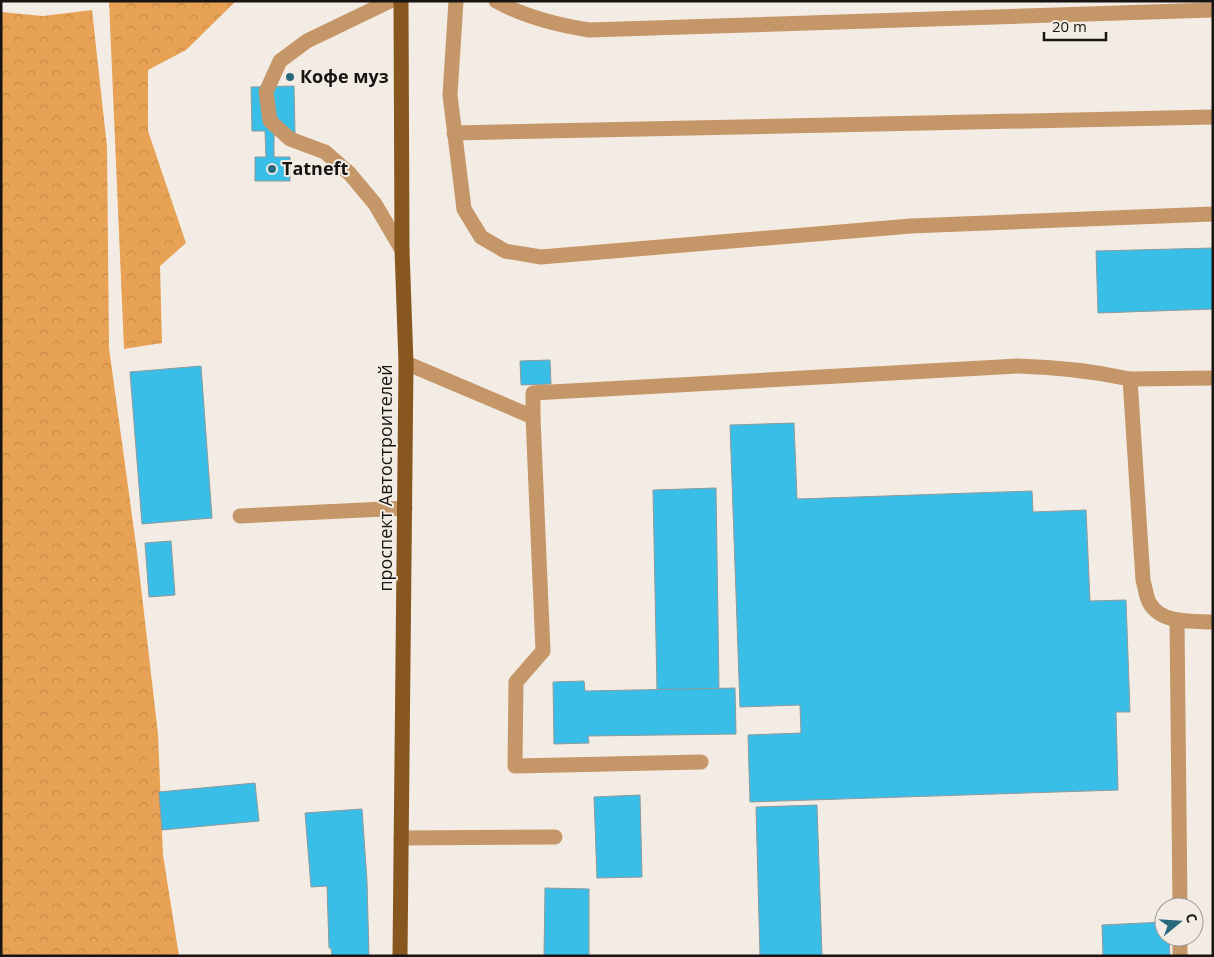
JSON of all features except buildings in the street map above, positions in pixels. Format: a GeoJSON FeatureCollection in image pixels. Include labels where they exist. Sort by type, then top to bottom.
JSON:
{"type":"FeatureCollection","features":[{"type":"Feature","properties":{"kind":"main road","name":"проспект Автостроителей"},"geometry":{"type":"LineString","coordinates":[[400,956],[406,363],[402,250],[401,1]]}},
{"type":"Feature","properties":{"kind":"lane"},"geometry":{"type":"LineString","coordinates":[[390,1],[307,41],[280,61],[266,92],[270,122],[290,140],[326,152],[350,174],[376,204],[402,250]]}},
{"type":"Feature","properties":{"kind":"lane"},"geometry":{"type":"LineString","coordinates":[[456,1],[450,95],[464,209],[481,237],[505,251],[541,257],[911,226],[1213,214]]}},
{"type":"Feature","properties":{"kind":"lane"},"geometry":{"type":"LineString","coordinates":[[496,1],[509,8],[558,25],[589,30],[1213,10]]}},
{"type":"Feature","properties":{"kind":"lane"},"geometry":{"type":"LineString","coordinates":[[454,133],[1213,117]]}},
{"type":"Feature","properties":{"kind":"lane"},"geometry":{"type":"LineString","coordinates":[[406,363],[533,417]]}},
{"type":"Feature","properties":{"kind":"lane"},"geometry":{"type":"LineString","coordinates":[[701,762],[516,766],[516,682],[543,651],[533,393],[1018,366],[1056,367],[1098,372],[1130,379],[1213,378]]}},
{"type":"Feature","properties":{"kind":"lane"},"geometry":{"type":"LineString","coordinates":[[1130,379],[1142,580],[1149,603],[1162,616],[1177,620],[1213,622]]}},
{"type":"Feature","properties":{"kind":"lane"},"geometry":{"type":"LineString","coordinates":[[240,516],[405,508]]}},
{"type":"Feature","properties":{"kind":"lane"},"geometry":{"type":"LineString","coordinates":[[1177,620],[1180,897]]}},
{"type":"Feature","properties":{"kind":"lane"},"geometry":{"type":"LineString","coordinates":[[401,838],[555,837]]}},
{"type":"Feature","properties":{"kind":"green space"},"geometry":{"type":"Polygon","coordinates":[[[109,1],[236,1],[186,50],[148,70],[148,131],[186,243],[160,266],[162,343],[124,349],[109,1]]]}},
{"type":"Feature","properties":{"kind":"green space"},"geometry":{"type":"Polygon","coordinates":[[[92,10],[107,147],[109,348],[137,552],[158,734],[163,855],[179,956],[1,956],[1,12],[43,16],[92,10]]]}},
{"type":"Feature","properties":{"kind":"place","name":"Кофе муз"},"geometry":{"type":"Point","coordinates":[290,77]}},
{"type":"Feature","properties":{"kind":"place","name":"Tatneft"},"geometry":{"type":"Point","coordinates":[272,169]}}]}
